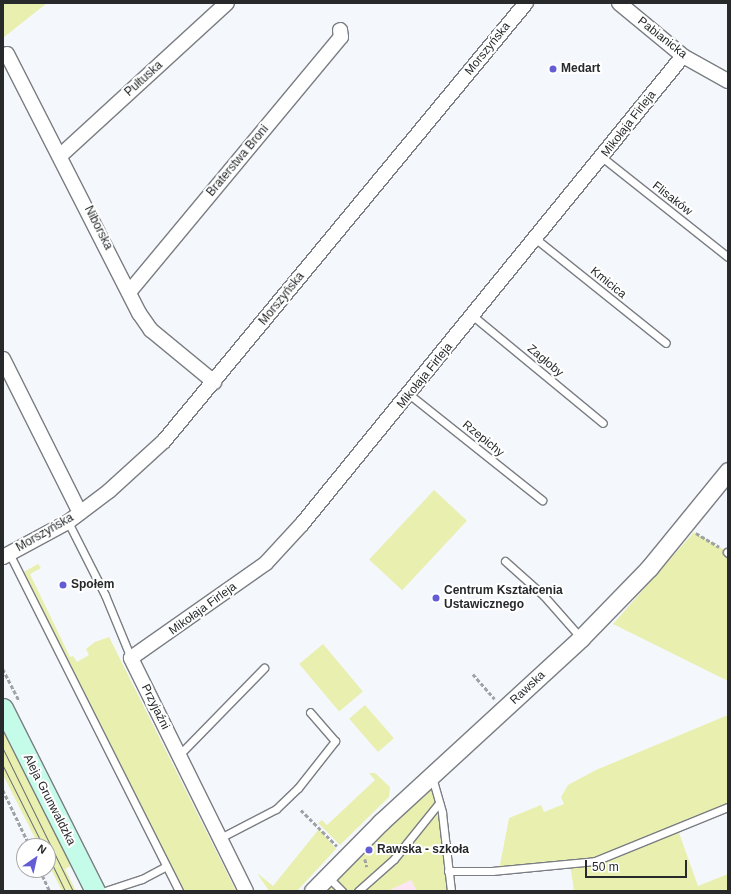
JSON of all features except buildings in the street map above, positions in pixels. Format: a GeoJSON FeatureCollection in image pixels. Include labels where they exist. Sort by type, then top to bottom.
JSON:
{"type":"FeatureCollection","features":[{"type":"Feature","properties":{"kind":"main road","name":"Aleja Grunwaldzka"},"geometry":{"type":"LineString","coordinates":[[3,708],[95,891]]}},
{"type":"Feature","properties":{"kind":"street","name":"Pułtuska"},"geometry":{"type":"LineString","coordinates":[[61,155],[227,3]]}},
{"type":"Feature","properties":{"kind":"street","name":"Morszyńska"},"geometry":{"type":"LineString","coordinates":[[6,555],[68,522],[164,441],[526,3]]}},
{"type":"Feature","properties":{"kind":"street","name":"Pabianicka"},"geometry":{"type":"LineString","coordinates":[[619,3],[683,56],[728,81]]}},
{"type":"Feature","properties":{"kind":"street","name":"Braterstwa Broni"},"geometry":{"type":"LineString","coordinates":[[130,291],[341,37],[340,30]]}},
{"type":"Feature","properties":{"kind":"street","name":"Niborska"},"geometry":{"type":"LineString","coordinates":[[7,54],[151,330],[214,382]]}},
{"type":"Feature","properties":{"kind":"street","name":"Mikołaja Firleja"},"geometry":{"type":"LineString","coordinates":[[131,658],[266,563],[410,395],[683,56]]}},
{"type":"Feature","properties":{"kind":"street"},"geometry":{"type":"LineString","coordinates":[[3,359],[80,513]]}},
{"type":"Feature","properties":{"kind":"street","name":"Rawska"},"geometry":{"type":"LineString","coordinates":[[313,891],[431,775],[581,638],[685,526],[728,471]]}},
{"type":"Feature","properties":{"kind":"street","name":"Przyjaźni"},"geometry":{"type":"LineString","coordinates":[[131,658],[246,891]]}},
{"type":"Feature","properties":{"kind":"lane","name":"Flisaków"},"geometry":{"type":"LineString","coordinates":[[602,158],[728,257]]}},
{"type":"Feature","properties":{"kind":"lane","name":"Kmicica"},"geometry":{"type":"LineString","coordinates":[[536,239],[666,344]]}},
{"type":"Feature","properties":{"kind":"lane","name":"Zagłoby"},"geometry":{"type":"LineString","coordinates":[[473,316],[603,423]]}},
{"type":"Feature","properties":{"kind":"lane","name":"Rzepichy"},"geometry":{"type":"LineString","coordinates":[[410,395],[542,500]]}},
{"type":"Feature","properties":{"kind":"lane","name":"Przyjaźni"},"geometry":{"type":"LineString","coordinates":[[68,522],[105,595],[131,658]]}},
{"type":"Feature","properties":{"kind":"lane"},"geometry":{"type":"LineString","coordinates":[[6,555],[179,891]]}},
{"type":"Feature","properties":{"kind":"lane"},"geometry":{"type":"LineString","coordinates":[[505,561],[544,596],[581,638]]}},
{"type":"Feature","properties":{"kind":"lane"},"geometry":{"type":"LineString","coordinates":[[179,755],[264,668]]}},
{"type":"Feature","properties":{"kind":"lane"},"geometry":{"type":"LineString","coordinates":[[220,838],[276,809],[298,788],[335,741],[310,712]]}},
{"type":"Feature","properties":{"kind":"lane"},"geometry":{"type":"LineString","coordinates":[[431,775],[440,803],[451,891]]}},
{"type":"Feature","properties":{"kind":"lane"},"geometry":{"type":"LineString","coordinates":[[358,891],[394,859],[440,803]]}},
{"type":"Feature","properties":{"kind":"lane"},"geometry":{"type":"LineString","coordinates":[[448,871],[492,871],[595,861],[728,808]]}},
{"type":"Feature","properties":{"kind":"lane"},"geometry":{"type":"LineString","coordinates":[[105,891],[142,880],[166,866]]}},
{"type":"Feature","properties":{"kind":"lane"},"geometry":{"type":"LineString","coordinates":[[327,876],[342,891]]}},
{"type":"Feature","properties":{"kind":"path"},"geometry":{"type":"LineString","coordinates":[[685,526],[727,552]]}},
{"type":"Feature","properties":{"kind":"path"},"geometry":{"type":"LineString","coordinates":[[473,674],[497,702]]}},
{"type":"Feature","properties":{"kind":"path"},"geometry":{"type":"LineString","coordinates":[[3,790],[26,838]]}},
{"type":"Feature","properties":{"kind":"path"},"geometry":{"type":"LineString","coordinates":[[301,810],[333,841]]}},
{"type":"Feature","properties":{"kind":"path"},"geometry":{"type":"LineString","coordinates":[[44,878],[50,891]]}},
{"type":"Feature","properties":{"kind":"shaded area"},"geometry":{"type":"Polygon","coordinates":[[[411,880],[417,891],[388,891],[411,880]]]}},
{"type":"Feature","properties":{"kind":"green space"},"geometry":{"type":"Polygon","coordinates":[[[3,3],[47,3],[3,38],[3,3]]]}},
{"type":"Feature","properties":{"kind":"green space"},"geometry":{"type":"Polygon","coordinates":[[[434,490],[467,521],[402,590],[369,559],[434,490]]]}},
{"type":"Feature","properties":{"kind":"green space"},"geometry":{"type":"Polygon","coordinates":[[[694,532],[728,552],[728,681],[613,624],[694,532]]]}},
{"type":"Feature","properties":{"kind":"green space"},"geometry":{"type":"Polygon","coordinates":[[[38,564],[41,568],[30,574],[70,657],[73,656],[77,662],[89,655],[86,649],[95,642],[109,637],[236,891],[179,891],[20,574],[38,564]]]}},
{"type":"Feature","properties":{"kind":"green space"},"geometry":{"type":"Polygon","coordinates":[[[323,644],[363,691],[339,711],[299,664],[323,644]]]}},
{"type":"Feature","properties":{"kind":"green space"},"geometry":{"type":"Polygon","coordinates":[[[365,705],[394,738],[378,752],[349,719],[365,705]]]}},
{"type":"Feature","properties":{"kind":"green space"},"geometry":{"type":"Polygon","coordinates":[[[728,715],[728,809],[678,830],[698,886],[728,874],[728,891],[574,891],[570,864],[499,870],[509,818],[541,805],[544,812],[564,804],[561,797],[568,785],[596,770],[728,715]]]}},
{"type":"Feature","properties":{"kind":"green space"},"geometry":{"type":"Polygon","coordinates":[[[3,731],[73,865],[65,869],[76,891],[62,891],[56,878],[56,838],[35,838],[3,775],[3,731]]]}},
{"type":"Feature","properties":{"kind":"green space"},"geometry":{"type":"Polygon","coordinates":[[[369,773],[375,773],[390,787],[389,797],[340,845],[318,823],[322,820],[327,825],[375,780],[369,773]]]}},
{"type":"Feature","properties":{"kind":"green space"},"geometry":{"type":"Polygon","coordinates":[[[433,782],[442,813],[451,891],[417,891],[411,880],[388,891],[323,891],[433,782]]]}},
{"type":"Feature","properties":{"kind":"green space"},"geometry":{"type":"Polygon","coordinates":[[[319,829],[336,849],[297,891],[269,891],[257,873],[273,886],[319,829]]]}},
{"type":"Feature","properties":{"kind":"tram line"},"geometry":{"type":"LineString","coordinates":[[3,749],[73,891]]}},
{"type":"Feature","properties":{"kind":"tram line"},"geometry":{"type":"LineString","coordinates":[[3,766],[39,838]]}},
{"type":"Feature","properties":{"kind":"tram line"},"geometry":{"type":"LineString","coordinates":[[56,872],[65,891]]}},
{"type":"Feature","properties":{"kind":"place","name":"Medart"},"geometry":{"type":"Point","coordinates":[553,69]}},
{"type":"Feature","properties":{"kind":"place","name":"Społem"},"geometry":{"type":"Point","coordinates":[63,585]}},
{"type":"Feature","properties":{"kind":"place","name":"Centrum Kształcenia Ustawicznego"},"geometry":{"type":"Point","coordinates":[436,598]}},
{"type":"Feature","properties":{"kind":"place","name":"Rawska - szkoła"},"geometry":{"type":"Point","coordinates":[369,850]}}]}
